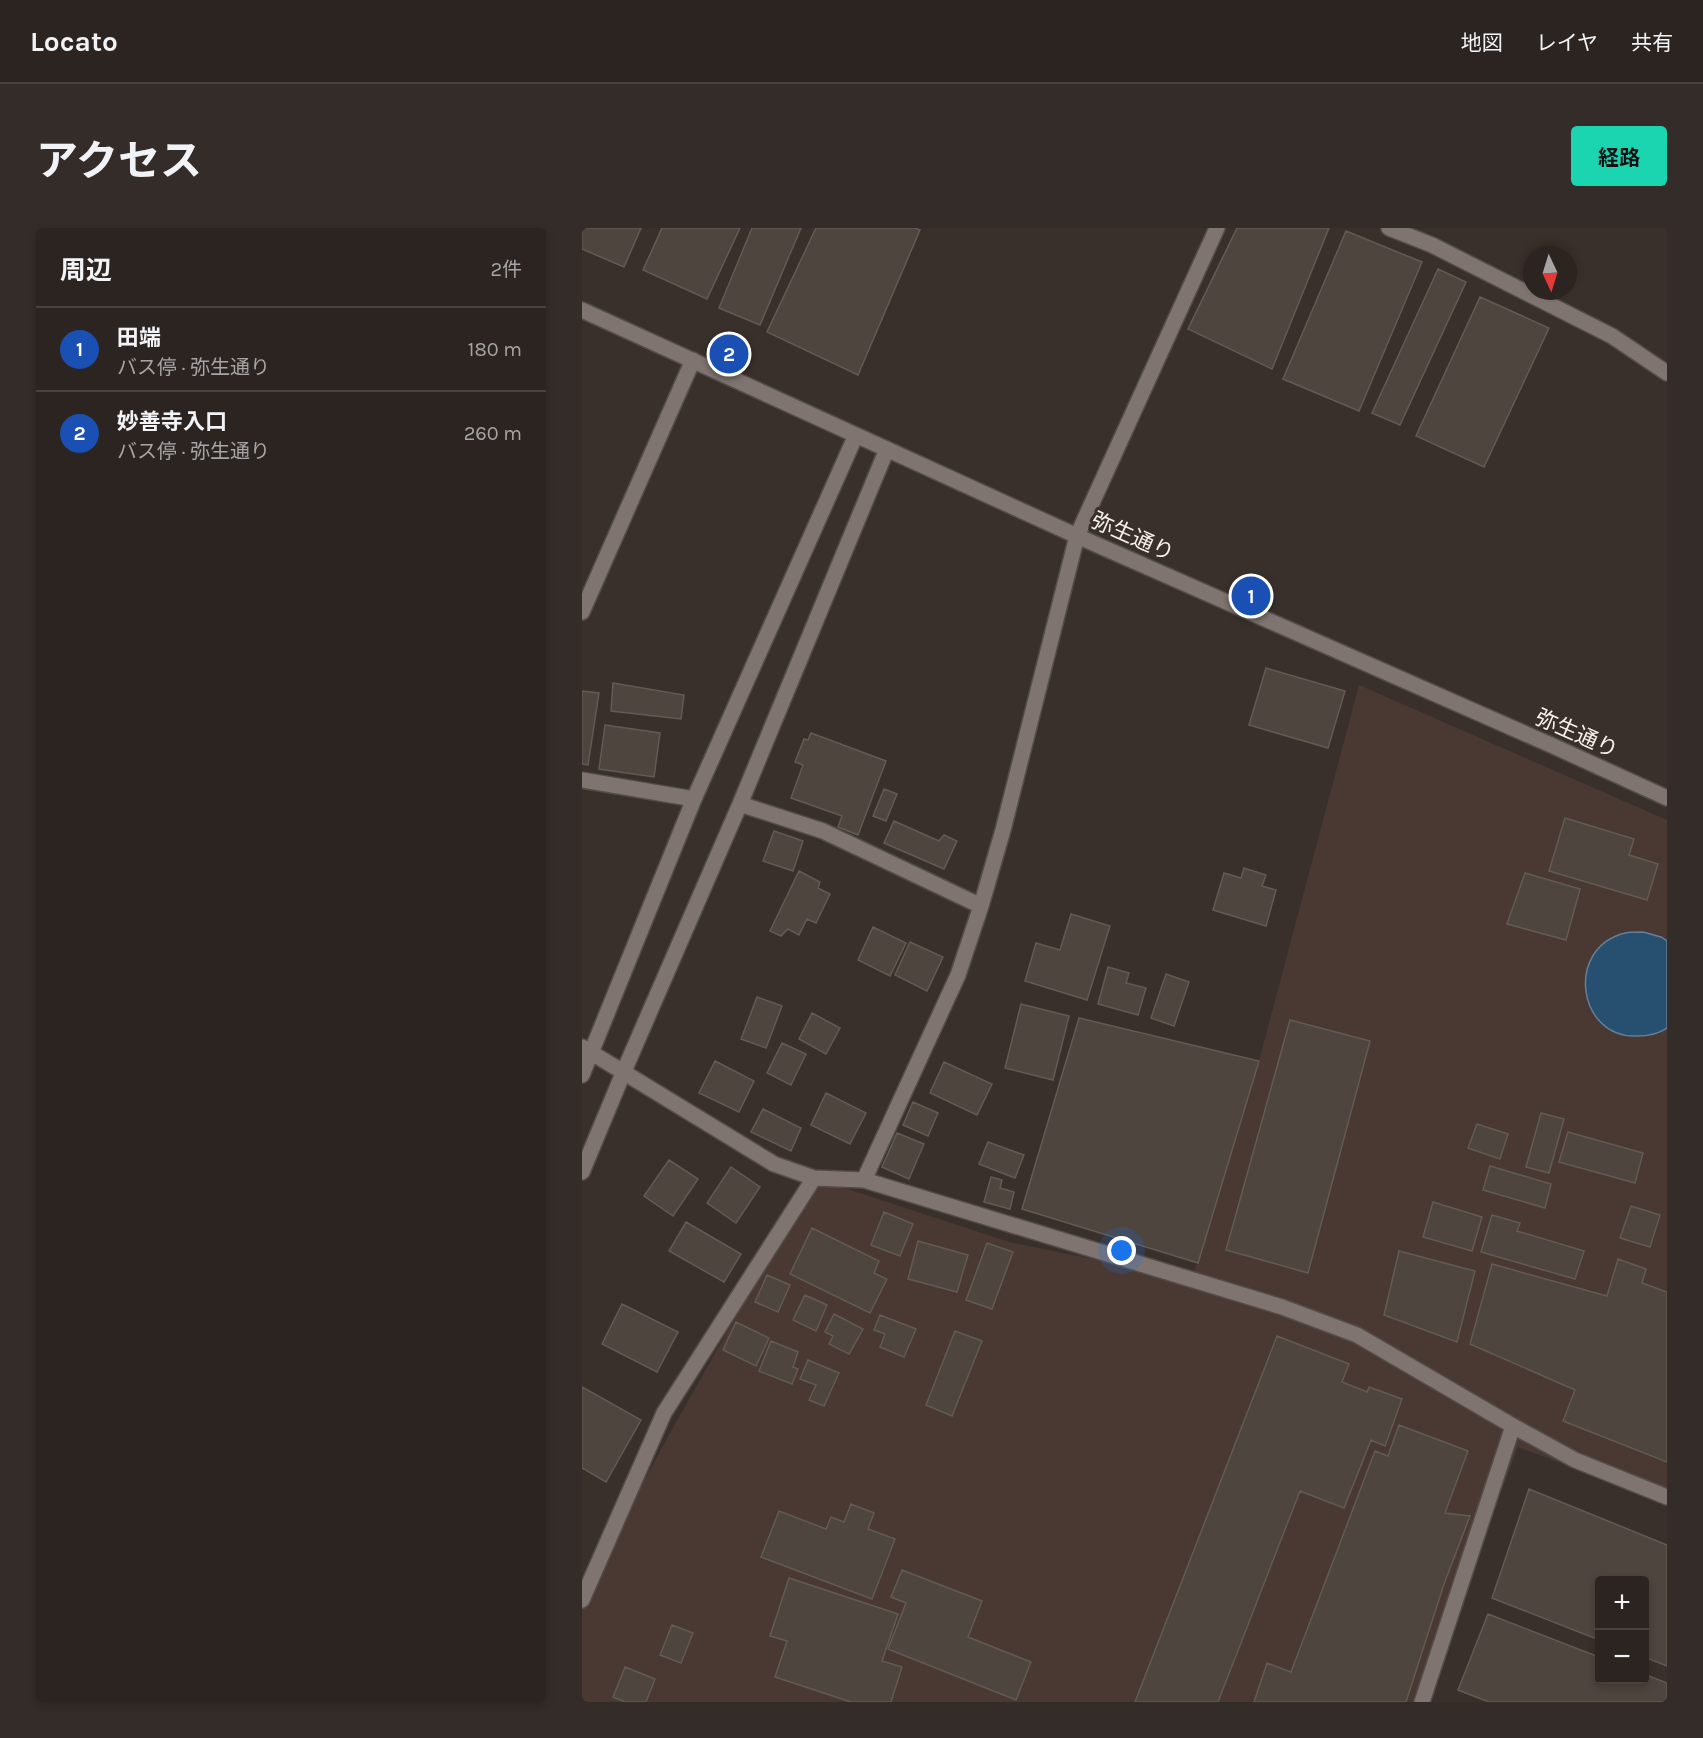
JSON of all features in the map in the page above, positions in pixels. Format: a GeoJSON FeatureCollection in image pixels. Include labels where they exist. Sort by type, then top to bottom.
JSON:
{"type":"FeatureCollection","features":[{"type":"Feature","properties":{"kind":"street"},"geometry":{"type":"LineString","coordinates":[[864,1180],[958,975],[981,906],[1003,830],[1077,536],[1216,228]]}},
{"type":"Feature","properties":{"kind":"street"},"geometry":{"type":"LineString","coordinates":[[1389,228],[1431,245],[1612,336],[1667,373]]}},
{"type":"Feature","properties":{"kind":"street","name":"弥生通り"},"geometry":{"type":"LineString","coordinates":[[582,310],[1077,536],[1667,798]]}},
{"type":"Feature","properties":{"kind":"street"},"geometry":{"type":"LineString","coordinates":[[582,612],[693,360]]}},
{"type":"Feature","properties":{"kind":"street"},"geometry":{"type":"LineString","coordinates":[[582,1075],[587,1049],[694,799],[856,435]]}},
{"type":"Feature","properties":{"kind":"street"},"geometry":{"type":"LineString","coordinates":[[582,1172],[740,804],[887,449]]}},
{"type":"Feature","properties":{"kind":"street"},"geometry":{"type":"LineString","coordinates":[[582,780],[694,799]]}},
{"type":"Feature","properties":{"kind":"street"},"geometry":{"type":"LineString","coordinates":[[740,804],[823,831],[981,906]]}},
{"type":"Feature","properties":{"kind":"street"},"geometry":{"type":"LineString","coordinates":[[587,1049],[774,1164],[814,1178],[864,1180],[1282,1307],[1358,1335],[1575,1460],[1667,1497]]}},
{"type":"Feature","properties":{"kind":"street"},"geometry":{"type":"LineString","coordinates":[[582,1600],[664,1413],[814,1178]]}},
{"type":"Feature","properties":{"kind":"street"},"geometry":{"type":"LineString","coordinates":[[1422,1702],[1513,1426]]}},
{"type":"Feature","properties":{"kind":"shaded area"},"geometry":{"type":"Polygon","coordinates":[[[1359,685],[1667,820],[1667,1502],[1518,1447],[1422,1702],[582,1702],[582,1594],[814,1178],[1009,1242],[1192,1279],[1259,1061],[1359,685]]]}},
{"type":"Feature","properties":{"kind":"water"},"geometry":{"type":"Polygon","coordinates":[[[1643,932],[1667,941],[1667,1028],[1645,1036],[1617,1033],[1602,1023],[1591,1009],[1586,991],[1586,973],[1593,956],[1606,942],[1625,933],[1643,932]]]}},
{"type":"Feature","properties":{"kind":"building"},"geometry":{"type":"Polygon","coordinates":[[[582,228],[641,228],[624,267],[582,249],[582,228]]]}},
{"type":"Feature","properties":{"kind":"building"},"geometry":{"type":"Polygon","coordinates":[[[662,228],[740,228],[707,299],[643,270],[662,228]]]}},
{"type":"Feature","properties":{"kind":"building"},"geometry":{"type":"Polygon","coordinates":[[[752,228],[801,228],[760,325],[719,308],[752,228]]]}},
{"type":"Feature","properties":{"kind":"building"},"geometry":{"type":"Polygon","coordinates":[[[816,228],[915,228],[920,230],[858,375],[767,332],[816,228]]]}},
{"type":"Feature","properties":{"kind":"building"},"geometry":{"type":"Polygon","coordinates":[[[1237,228],[1329,228],[1272,369],[1188,329],[1237,228]]]}},
{"type":"Feature","properties":{"kind":"building"},"geometry":{"type":"Polygon","coordinates":[[[1346,231],[1422,262],[1359,411],[1283,379],[1346,231]]]}},
{"type":"Feature","properties":{"kind":"building"},"geometry":{"type":"Polygon","coordinates":[[[1438,269],[1466,282],[1400,425],[1372,413],[1438,269]]]}},
{"type":"Feature","properties":{"kind":"building"},"geometry":{"type":"Polygon","coordinates":[[[1480,297],[1549,328],[1484,467],[1416,436],[1480,297]]]}},
{"type":"Feature","properties":{"kind":"building"},"geometry":{"type":"Polygon","coordinates":[[[1266,668],[1345,691],[1328,748],[1249,725],[1266,668]]]}},
{"type":"Feature","properties":{"kind":"building"},"geometry":{"type":"Polygon","coordinates":[[[613,683],[684,695],[681,719],[611,711],[613,683]]]}},
{"type":"Feature","properties":{"kind":"building"},"geometry":{"type":"Polygon","coordinates":[[[582,691],[599,693],[588,765],[582,764],[582,691]]]}},
{"type":"Feature","properties":{"kind":"building"},"geometry":{"type":"Polygon","coordinates":[[[605,725],[660,733],[654,777],[599,769],[605,725]]]}},
{"type":"Feature","properties":{"kind":"building"},"geometry":{"type":"Polygon","coordinates":[[[811,733],[886,761],[858,835],[838,827],[842,816],[791,798],[803,765],[795,762],[804,739],[808,740],[811,733]]]}},
{"type":"Feature","properties":{"kind":"building"},"geometry":{"type":"Polygon","coordinates":[[[884,789],[897,794],[886,821],[873,816],[884,789]]]}},
{"type":"Feature","properties":{"kind":"building"},"geometry":{"type":"Polygon","coordinates":[[[1565,818],[1634,839],[1629,855],[1658,864],[1647,900],[1549,871],[1565,818]]]}},
{"type":"Feature","properties":{"kind":"building"},"geometry":{"type":"Polygon","coordinates":[[[894,821],[939,841],[944,835],[957,841],[944,869],[884,843],[894,821]]]}},
{"type":"Feature","properties":{"kind":"building"},"geometry":{"type":"Polygon","coordinates":[[[774,831],[803,841],[793,871],[763,861],[774,831]]]}},
{"type":"Feature","properties":{"kind":"building"},"geometry":{"type":"Polygon","coordinates":[[[1244,868],[1266,875],[1262,886],[1276,890],[1266,926],[1213,910],[1224,873],[1241,878],[1244,868]]]}},
{"type":"Feature","properties":{"kind":"building"},"geometry":{"type":"Polygon","coordinates":[[[799,871],[820,882],[818,888],[830,894],[816,923],[807,919],[799,935],[788,929],[781,936],[770,931],[799,871]]]}},
{"type":"Feature","properties":{"kind":"building"},"geometry":{"type":"Polygon","coordinates":[[[1525,873],[1580,889],[1566,940],[1507,924],[1525,873]]]}},
{"type":"Feature","properties":{"kind":"building"},"geometry":{"type":"Polygon","coordinates":[[[1071,914],[1110,926],[1087,1000],[1025,981],[1036,943],[1060,950],[1071,914]]]}},
{"type":"Feature","properties":{"kind":"building"},"geometry":{"type":"Polygon","coordinates":[[[873,927],[906,943],[890,976],[858,960],[873,927]]]}},
{"type":"Feature","properties":{"kind":"building"},"geometry":{"type":"Polygon","coordinates":[[[910,942],[943,957],[927,991],[895,975],[910,942]]]}},
{"type":"Feature","properties":{"kind":"building"},"geometry":{"type":"Polygon","coordinates":[[[1108,967],[1129,973],[1126,983],[1146,988],[1138,1015],[1098,1004],[1108,967]]]}},
{"type":"Feature","properties":{"kind":"building"},"geometry":{"type":"Polygon","coordinates":[[[1166,974],[1189,982],[1174,1026],[1151,1018],[1166,974]]]}},
{"type":"Feature","properties":{"kind":"building"},"geometry":{"type":"Polygon","coordinates":[[[757,997],[782,1006],[766,1048],[741,1039],[757,997]]]}},
{"type":"Feature","properties":{"kind":"building"},"geometry":{"type":"Polygon","coordinates":[[[1021,1004],[1069,1016],[1053,1080],[1005,1068],[1021,1004]]]}},
{"type":"Feature","properties":{"kind":"building"},"geometry":{"type":"Polygon","coordinates":[[[812,1013],[840,1028],[826,1054],[799,1039],[812,1013]]]}},
{"type":"Feature","properties":{"kind":"building"},"geometry":{"type":"Polygon","coordinates":[[[1079,1018],[1259,1061],[1198,1263],[1022,1209],[1079,1018]]]}},
{"type":"Feature","properties":{"kind":"building"},"geometry":{"type":"Polygon","coordinates":[[[1290,1020],[1370,1041],[1308,1273],[1226,1250],[1290,1020]]]}},
{"type":"Feature","properties":{"kind":"building"},"geometry":{"type":"Polygon","coordinates":[[[782,1043],[806,1054],[791,1085],[767,1073],[782,1043]]]}},
{"type":"Feature","properties":{"kind":"building"},"geometry":{"type":"Polygon","coordinates":[[[715,1061],[754,1081],[739,1112],[699,1093],[715,1061]]]}},
{"type":"Feature","properties":{"kind":"building"},"geometry":{"type":"Polygon","coordinates":[[[944,1062],[992,1084],[977,1115],[930,1093],[944,1062]]]}},
{"type":"Feature","properties":{"kind":"building"},"geometry":{"type":"Polygon","coordinates":[[[826,1093],[866,1113],[850,1144],[811,1125],[826,1093]]]}},
{"type":"Feature","properties":{"kind":"building"},"geometry":{"type":"Polygon","coordinates":[[[913,1102],[938,1113],[928,1136],[903,1125],[913,1102]]]}},
{"type":"Feature","properties":{"kind":"building"},"geometry":{"type":"Polygon","coordinates":[[[763,1109],[801,1128],[791,1151],[751,1132],[763,1109]]]}},
{"type":"Feature","properties":{"kind":"building"},"geometry":{"type":"Polygon","coordinates":[[[1541,1113],[1564,1119],[1549,1173],[1526,1167],[1541,1113]]]}},
{"type":"Feature","properties":{"kind":"building"},"geometry":{"type":"Polygon","coordinates":[[[1477,1124],[1508,1134],[1500,1159],[1468,1148],[1477,1124]]]}},
{"type":"Feature","properties":{"kind":"building"},"geometry":{"type":"Polygon","coordinates":[[[1568,1132],[1643,1153],[1635,1183],[1559,1162],[1568,1132]]]}},
{"type":"Feature","properties":{"kind":"building"},"geometry":{"type":"Polygon","coordinates":[[[897,1133],[924,1144],[909,1179],[882,1167],[897,1133]]]}},
{"type":"Feature","properties":{"kind":"building"},"geometry":{"type":"Polygon","coordinates":[[[988,1142],[1024,1155],[1015,1178],[979,1164],[988,1142]]]}},
{"type":"Feature","properties":{"kind":"building"},"geometry":{"type":"Polygon","coordinates":[[[669,1160],[698,1179],[673,1216],[644,1196],[669,1160]]]}},
{"type":"Feature","properties":{"kind":"building"},"geometry":{"type":"Polygon","coordinates":[[[1490,1166],[1551,1184],[1545,1208],[1483,1190],[1490,1166]]]}},
{"type":"Feature","properties":{"kind":"building"},"geometry":{"type":"Polygon","coordinates":[[[731,1167],[760,1187],[736,1223],[707,1203],[731,1167]]]}},
{"type":"Feature","properties":{"kind":"building"},"geometry":{"type":"Polygon","coordinates":[[[991,1177],[1002,1180],[1000,1188],[1014,1192],[1010,1209],[984,1202],[991,1177]]]}},
{"type":"Feature","properties":{"kind":"building"},"geometry":{"type":"Polygon","coordinates":[[[1433,1202],[1482,1217],[1472,1251],[1423,1237],[1433,1202]]]}},
{"type":"Feature","properties":{"kind":"building"},"geometry":{"type":"Polygon","coordinates":[[[1631,1206],[1660,1215],[1650,1247],[1620,1238],[1631,1206]]]}},
{"type":"Feature","properties":{"kind":"building"},"geometry":{"type":"Polygon","coordinates":[[[884,1212],[913,1224],[900,1256],[871,1245],[884,1212]]]}},
{"type":"Feature","properties":{"kind":"building"},"geometry":{"type":"Polygon","coordinates":[[[1492,1215],[1520,1223],[1517,1231],[1584,1251],[1575,1279],[1481,1252],[1492,1215]]]}},
{"type":"Feature","properties":{"kind":"building"},"geometry":{"type":"Polygon","coordinates":[[[686,1222],[741,1254],[724,1282],[669,1251],[686,1222]]]}},
{"type":"Feature","properties":{"kind":"building"},"geometry":{"type":"Polygon","coordinates":[[[812,1228],[879,1261],[874,1273],[887,1279],[870,1313],[790,1274],[812,1228]]]}},
{"type":"Feature","properties":{"kind":"building"},"geometry":{"type":"Polygon","coordinates":[[[918,1241],[968,1255],[957,1292],[908,1279],[918,1241]]]}},
{"type":"Feature","properties":{"kind":"building"},"geometry":{"type":"Polygon","coordinates":[[[987,1243],[1013,1252],[992,1309],[966,1300],[987,1243]]]}},
{"type":"Feature","properties":{"kind":"building"},"geometry":{"type":"Polygon","coordinates":[[[1399,1251],[1475,1271],[1457,1342],[1384,1315],[1399,1251]]]}},
{"type":"Feature","properties":{"kind":"building"},"geometry":{"type":"Polygon","coordinates":[[[1618,1259],[1646,1269],[1642,1283],[1667,1292],[1667,1462],[1563,1421],[1575,1390],[1470,1344],[1492,1264],[1607,1296],[1618,1259]]]}},
{"type":"Feature","properties":{"kind":"building"},"geometry":{"type":"Polygon","coordinates":[[[767,1275],[790,1285],[778,1312],[755,1302],[767,1275]]]}},
{"type":"Feature","properties":{"kind":"building"},"geometry":{"type":"Polygon","coordinates":[[[805,1295],[827,1305],[816,1331],[793,1320],[805,1295]]]}},
{"type":"Feature","properties":{"kind":"building"},"geometry":{"type":"Polygon","coordinates":[[[622,1304],[678,1332],[657,1372],[602,1344],[622,1304]]]}},
{"type":"Feature","properties":{"kind":"building"},"geometry":{"type":"Polygon","coordinates":[[[834,1314],[863,1329],[849,1354],[829,1344],[833,1336],[825,1332],[834,1314]]]}},
{"type":"Feature","properties":{"kind":"building"},"geometry":{"type":"Polygon","coordinates":[[[880,1315],[916,1329],[904,1357],[880,1347],[885,1334],[874,1330],[880,1315]]]}},
{"type":"Feature","properties":{"kind":"building"},"geometry":{"type":"Polygon","coordinates":[[[736,1322],[769,1338],[756,1366],[723,1350],[736,1322]]]}},
{"type":"Feature","properties":{"kind":"building"},"geometry":{"type":"Polygon","coordinates":[[[955,1331],[982,1341],[952,1416],[926,1405],[955,1331]]]}},
{"type":"Feature","properties":{"kind":"building"},"geometry":{"type":"Polygon","coordinates":[[[1277,1336],[1349,1364],[1342,1382],[1367,1392],[1369,1387],[1402,1399],[1385,1446],[1371,1440],[1344,1508],[1300,1491],[1218,1702],[1135,1702],[1277,1336]]]}},
{"type":"Feature","properties":{"kind":"building"},"geometry":{"type":"Polygon","coordinates":[[[771,1341],[798,1352],[793,1367],[798,1369],[792,1384],[759,1371],[771,1341]]]}},
{"type":"Feature","properties":{"kind":"building"},"geometry":{"type":"Polygon","coordinates":[[[808,1360],[839,1373],[824,1406],[809,1400],[816,1385],[800,1379],[808,1360]]]}},
{"type":"Feature","properties":{"kind":"building"},"geometry":{"type":"Polygon","coordinates":[[[582,1387],[641,1420],[606,1482],[582,1468],[582,1387]]]}},
{"type":"Feature","properties":{"kind":"building"},"geometry":{"type":"Polygon","coordinates":[[[1399,1425],[1468,1451],[1445,1513],[1470,1516],[1444,1584],[1406,1702],[1254,1702],[1267,1663],[1291,1672],[1375,1451],[1388,1456],[1399,1425]]]}},
{"type":"Feature","properties":{"kind":"building"},"geometry":{"type":"Polygon","coordinates":[[[1529,1489],[1667,1545],[1667,1666],[1649,1659],[1649,1576],[1595,1576],[1595,1638],[1492,1598],[1529,1489]]]}},
{"type":"Feature","properties":{"kind":"building"},"geometry":{"type":"Polygon","coordinates":[[[851,1504],[874,1513],[868,1529],[895,1539],[872,1599],[761,1557],[779,1511],[826,1529],[831,1517],[844,1522],[851,1504]]]}},
{"type":"Feature","properties":{"kind":"building"},"geometry":{"type":"Polygon","coordinates":[[[902,1570],[982,1601],[968,1637],[1031,1662],[1016,1700],[888,1649],[906,1603],[891,1597],[902,1570]]]}},
{"type":"Feature","properties":{"kind":"building"},"geometry":{"type":"Polygon","coordinates":[[[789,1578],[898,1614],[882,1661],[902,1667],[891,1702],[851,1702],[775,1677],[787,1641],[770,1636],[789,1578]]]}},
{"type":"Feature","properties":{"kind":"building"},"geometry":{"type":"Polygon","coordinates":[[[1488,1614],[1595,1655],[1595,1684],[1649,1684],[1649,1676],[1667,1683],[1667,1702],[1489,1702],[1458,1690],[1488,1614]]]}},
{"type":"Feature","properties":{"kind":"building"},"geometry":{"type":"Polygon","coordinates":[[[672,1625],[693,1633],[681,1663],[660,1655],[672,1625]]]}},
{"type":"Feature","properties":{"kind":"building"},"geometry":{"type":"Polygon","coordinates":[[[625,1667],[655,1679],[646,1702],[625,1702],[613,1697],[625,1667]]]}},
{"type":"Feature","properties":{"kind":"place","name":"妙善寺入口"},"geometry":{"type":"Point","coordinates":[729,354]}},
{"type":"Feature","properties":{"kind":"place","name":"田端"},"geometry":{"type":"Point","coordinates":[1251,596]}}]}
